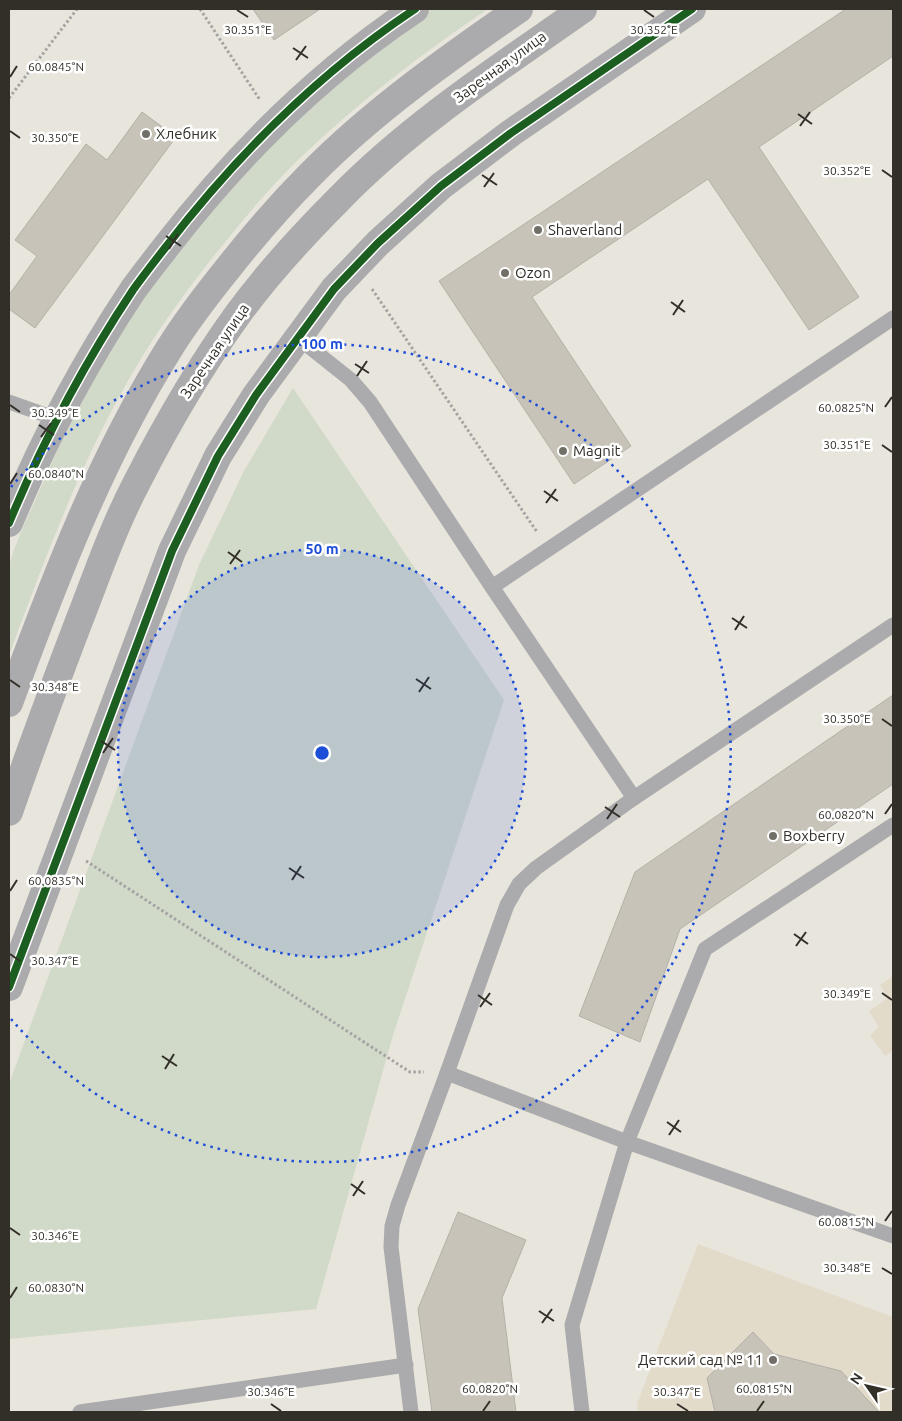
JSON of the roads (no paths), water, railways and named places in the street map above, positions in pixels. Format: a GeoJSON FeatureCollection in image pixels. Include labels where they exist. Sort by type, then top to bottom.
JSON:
{"type":"FeatureCollection","features":[{"type":"Feature","properties":{"kind":"street"},"geometry":{"type":"LineString","coordinates":[[9,703],[70,545],[101,472],[136,405],[170,347],[209,293],[260,228],[319,166],[372,118],[434,69],[519,9]]}},
{"type":"Feature","properties":{"kind":"street","name":"Заречная улица"},"geometry":{"type":"LineString","coordinates":[[9,812],[102,560],[134,486],[201,369],[240,312],[296,244],[340,198],[396,146],[472,86],[584,9]]}},
{"type":"Feature","properties":{"kind":"street"},"geometry":{"type":"LineString","coordinates":[[9,987],[172,551],[218,456],[256,396],[297,337],[334,289],[378,244],[441,186],[511,133],[692,9]]}},
{"type":"Feature","properties":{"kind":"street"},"geometry":{"type":"LineString","coordinates":[[9,523],[44,442],[81,373],[133,289],[190,216],[253,146],[329,74],[401,13]]}},
{"type":"Feature","properties":{"kind":"lane"},"geometry":{"type":"LineString","coordinates":[[492,587],[893,318]]}},
{"type":"Feature","properties":{"kind":"lane"},"geometry":{"type":"LineString","coordinates":[[297,337],[351,380],[370,402],[634,798]]}},
{"type":"Feature","properties":{"kind":"lane"},"geometry":{"type":"LineString","coordinates":[[9,402],[57,419]]}},
{"type":"Feature","properties":{"kind":"lane"},"geometry":{"type":"LineString","coordinates":[[411,1412],[391,1247],[392,1226],[398,1204],[507,905],[519,884],[536,868],[634,798],[893,625]]}},
{"type":"Feature","properties":{"kind":"lane"},"geometry":{"type":"LineString","coordinates":[[582,1412],[572,1325],[627,1142],[705,949],[893,825]]}},
{"type":"Feature","properties":{"kind":"lane"},"geometry":{"type":"LineString","coordinates":[[447,1073],[627,1142],[893,1236]]}},
{"type":"Feature","properties":{"kind":"lane"},"geometry":{"type":"LineString","coordinates":[[80,1412],[158,1407],[406,1365]]}},
{"type":"Feature","properties":{"kind":"place","name":"Хлебник"},"geometry":{"type":"Point","coordinates":[146,134]}},
{"type":"Feature","properties":{"kind":"place","name":"Shaverland"},"geometry":{"type":"Point","coordinates":[538,230]}},
{"type":"Feature","properties":{"kind":"place","name":"Ozon"},"geometry":{"type":"Point","coordinates":[505,273]}},
{"type":"Feature","properties":{"kind":"place","name":"Magnit"},"geometry":{"type":"Point","coordinates":[563,451]}},
{"type":"Feature","properties":{"kind":"place","name":"Boxberry"},"geometry":{"type":"Point","coordinates":[773,836]}},
{"type":"Feature","properties":{"kind":"place","name":"Детский сад № 11"},"geometry":{"type":"Point","coordinates":[773,1360]}}]}
